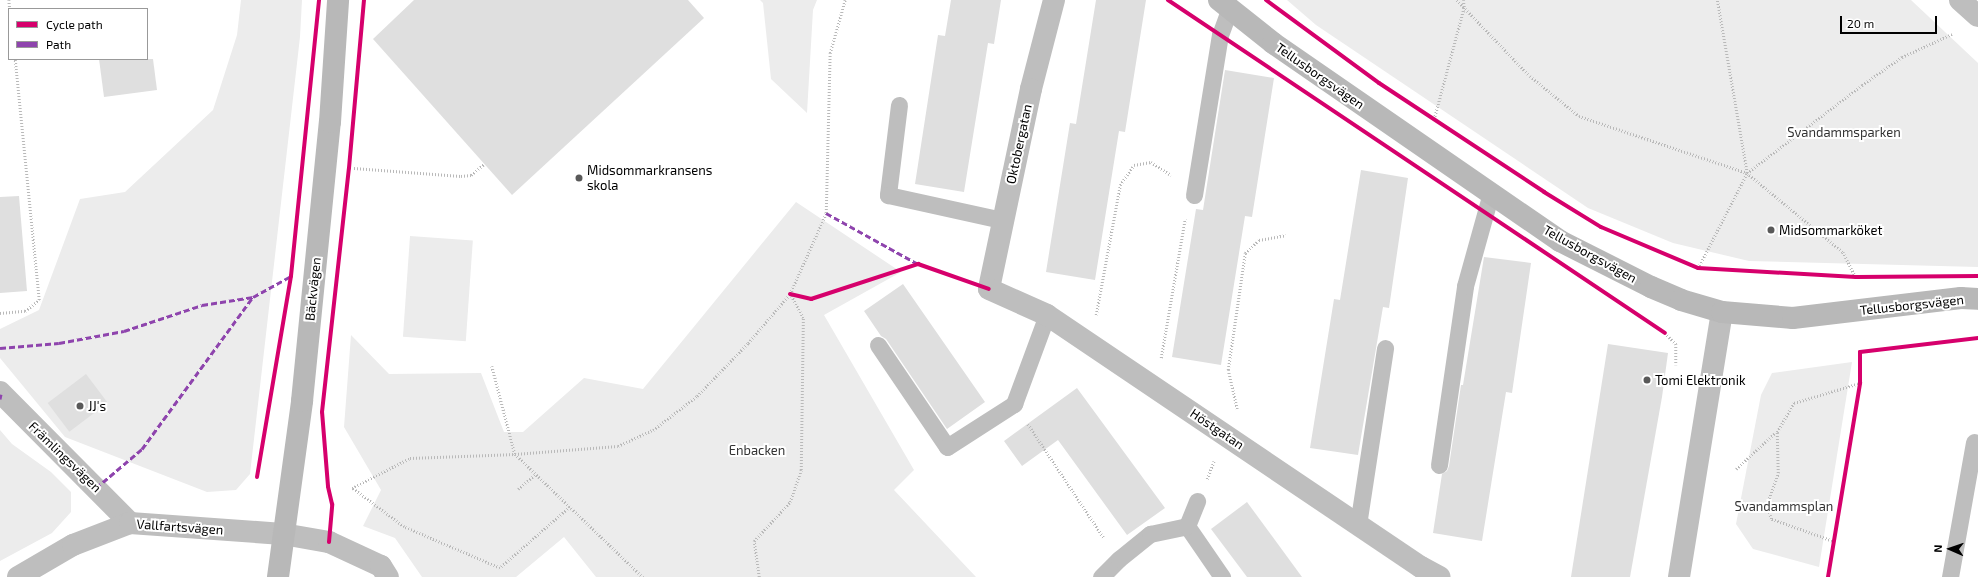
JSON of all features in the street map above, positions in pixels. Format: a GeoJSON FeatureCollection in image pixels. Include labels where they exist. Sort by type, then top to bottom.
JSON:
{"type":"FeatureCollection","features":[{"type":"Feature","properties":{"kind":"street","name":"Bäckvägen"},"geometry":{"type":"LineString","coordinates":[[278,577],[302,401],[329,129],[338,0]]}},
{"type":"Feature","properties":{"kind":"street","name":"Oktobergatan"},"geometry":{"type":"LineString","coordinates":[[989,289],[1002,220],[1031,89],[1054,0]]}},
{"type":"Feature","properties":{"kind":"street"},"geometry":{"type":"LineString","coordinates":[[1960,0],[1978,16]]}},
{"type":"Feature","properties":{"kind":"street","name":"Tellusborgsvägen"},"geometry":{"type":"LineString","coordinates":[[1224,4],[1273,44],[1560,241],[1651,287],[1681,300],[1722,312],[1793,318],[1961,298],[1978,299]]}},
{"type":"Feature","properties":{"kind":"street","name":"Höstgatan"},"geometry":{"type":"LineString","coordinates":[[989,289],[1047,315],[1421,567],[1440,577]]}},
{"type":"Feature","properties":{"kind":"street"},"geometry":{"type":"LineString","coordinates":[[1678,577],[1722,312]]}},
{"type":"Feature","properties":{"kind":"street","name":"Främlingsvägen"},"geometry":{"type":"LineString","coordinates":[[0,392],[130,523]]}},
{"type":"Feature","properties":{"kind":"street","name":"Vallfartsvägen"},"geometry":{"type":"LineString","coordinates":[[18,577],[73,545],[130,523],[283,534],[329,542],[381,566],[388,577]]}},
{"type":"Feature","properties":{"kind":"lane"},"geometry":{"type":"LineString","coordinates":[[1194,195],[1224,4]]}},
{"type":"Feature","properties":{"kind":"lane"},"geometry":{"type":"LineString","coordinates":[[899,105],[888,195],[1002,220]]}},
{"type":"Feature","properties":{"kind":"lane"},"geometry":{"type":"LineString","coordinates":[[1439,465],[1465,286],[1491,193]]}},
{"type":"Feature","properties":{"kind":"lane"},"geometry":{"type":"LineString","coordinates":[[878,345],[947,447],[1014,404],[1047,315]]}},
{"type":"Feature","properties":{"kind":"lane"},"geometry":{"type":"LineString","coordinates":[[1358,524],[1385,348]]}},
{"type":"Feature","properties":{"kind":"lane"},"geometry":{"type":"LineString","coordinates":[[1950,577],[1974,442]]}},
{"type":"Feature","properties":{"kind":"lane"},"geometry":{"type":"LineString","coordinates":[[1187,526],[1197,501]]}},
{"type":"Feature","properties":{"kind":"lane"},"geometry":{"type":"LineString","coordinates":[[1101,577],[1118,559],[1150,534],[1187,526]]}},
{"type":"Feature","properties":{"kind":"lane"},"geometry":{"type":"LineString","coordinates":[[1187,526],[1222,577]]}},
{"type":"Feature","properties":{"kind":"path"},"geometry":{"type":"LineString","coordinates":[[570,507],[500,568],[404,527],[352,488],[410,458],[515,454],[618,446],[653,430],[697,396],[748,344],[790,294],[826,213],[830,53],[845,0]]}},
{"type":"Feature","properties":{"kind":"path"},"geometry":{"type":"LineString","coordinates":[[1457,0],[1530,76],[1579,116],[1748,173],[1843,252],[1856,277]]}},
{"type":"Feature","properties":{"kind":"path"},"geometry":{"type":"LineString","coordinates":[[1434,119],[1464,7],[1463,0]]}},
{"type":"Feature","properties":{"kind":"path"},"geometry":{"type":"LineString","coordinates":[[1717,0],[1748,173]]}},
{"type":"Feature","properties":{"kind":"path"},"geometry":{"type":"LineString","coordinates":[[1698,268],[1748,173],[1862,85],[1890,67],[1902,57],[1952,34]]}},
{"type":"Feature","properties":{"kind":"path"},"geometry":{"type":"LineString","coordinates":[[0,313],[25,311],[39,300],[15,60]]}},
{"type":"Feature","properties":{"kind":"path"},"geometry":{"type":"LineString","coordinates":[[1428,115],[1440,123]]}},
{"type":"Feature","properties":{"kind":"path"},"geometry":{"type":"LineString","coordinates":[[1091,345],[1120,185],[1134,165],[1151,162],[1178,179],[1194,195],[1186,216],[1161,360]]}},
{"type":"Feature","properties":{"kind":"path"},"geometry":{"type":"LineString","coordinates":[[349,166],[471,176],[484,164]]}},
{"type":"Feature","properties":{"kind":"path"},"geometry":{"type":"LineString","coordinates":[[1197,501],[1223,434],[1237,409],[1228,370],[1245,253],[1259,240],[1286,235]]}},
{"type":"Feature","properties":{"kind":"path"},"geometry":{"type":"LineString","coordinates":[[1692,266],[1706,269]]}},
{"type":"Feature","properties":{"kind":"path"},"geometry":{"type":"LineString","coordinates":[[1848,277],[1864,277]]}},
{"type":"Feature","properties":{"kind":"path"},"geometry":{"type":"LineString","coordinates":[[759,577],[754,541],[790,502],[801,470],[803,318],[790,294]]}},
{"type":"Feature","properties":{"kind":"path"},"geometry":{"type":"LineString","coordinates":[[1658,328],[1676,344],[1676,365]]}},
{"type":"Feature","properties":{"kind":"path"},"geometry":{"type":"LineString","coordinates":[[492,366],[515,454],[643,577]]}},
{"type":"Feature","properties":{"kind":"path"},"geometry":{"type":"LineString","coordinates":[[1858,391],[1860,376]]}},
{"type":"Feature","properties":{"kind":"path"},"geometry":{"type":"LineString","coordinates":[[1736,469],[1777,432],[1794,403],[1860,383]]}},
{"type":"Feature","properties":{"kind":"path"},"geometry":{"type":"LineString","coordinates":[[1014,404],[1118,559]]}},
{"type":"Feature","properties":{"kind":"path"},"geometry":{"type":"LineString","coordinates":[[1777,432],[1778,473],[1767,504],[1770,519],[1832,541]]}},
{"type":"Feature","properties":{"kind":"path"},"geometry":{"type":"LineString","coordinates":[[518,489],[536,474]]}},
{"type":"Feature","properties":{"kind":"path"},"geometry":{"type":"LineString","coordinates":[[1831,549],[1834,533]]}},
{"type":"Feature","properties":{"kind":"green space"},"geometry":{"type":"Polygon","coordinates":[[[241,0],[302,0],[300,37],[250,474],[236,490],[207,492],[65,437],[0,358],[0,329],[39,310],[80,199],[125,192],[213,110],[237,35],[241,0]]]}},
{"type":"Feature","properties":{"kind":"green space"},"geometry":{"type":"Polygon","coordinates":[[[760,0],[817,0],[813,10],[807,113],[771,79],[763,3],[760,0]]]}},
{"type":"Feature","properties":{"kind":"green space","name":"Svandammsparken"},"geometry":{"type":"Polygon","coordinates":[[[1287,0],[1911,0],[1978,63],[1978,267],[1749,261],[1673,243],[1588,208],[1316,25],[1287,0]]]}},
{"type":"Feature","properties":{"kind":"green space","name":"Enbacken"},"geometry":{"type":"Polygon","coordinates":[[[796,202],[901,272],[824,315],[914,470],[894,490],[976,577],[596,577],[564,537],[516,577],[422,577],[395,538],[363,526],[381,490],[344,427],[351,335],[389,374],[481,373],[504,432],[523,432],[584,378],[643,389],[796,202]]]}},
{"type":"Feature","properties":{"kind":"green space"},"geometry":{"type":"Polygon","coordinates":[[[410,236],[473,240],[466,341],[403,337],[410,236]]]}},
{"type":"Feature","properties":{"kind":"green space","name":"Svandammsplan"},"geometry":{"type":"Polygon","coordinates":[[[1852,362],[1819,567],[1753,549],[1736,524],[1761,395],[1772,373],[1852,362]]]}},
{"type":"Feature","properties":{"kind":"green space"},"geometry":{"type":"Polygon","coordinates":[[[0,430],[12,444],[51,472],[71,492],[71,512],[52,533],[0,561],[0,430]]]}},
{"type":"Feature","properties":{"kind":"building","name":"Midsommarkransens skola"},"geometry":{"type":"Polygon","coordinates":[[[414,0],[688,0],[704,18],[512,195],[373,39],[414,0]]]}},
{"type":"Feature","properties":{"kind":"building"},"geometry":{"type":"Polygon","coordinates":[[[951,0],[1001,0],[994,44],[988,43],[964,192],[915,184],[938,35],[945,36],[951,0]]]}},
{"type":"Feature","properties":{"kind":"building"},"geometry":{"type":"Polygon","coordinates":[[[1096,0],[1146,0],[1125,132],[1119,131],[1095,280],[1046,272],[1070,123],[1076,124],[1096,0]]]}},
{"type":"Feature","properties":{"kind":"building"},"geometry":{"type":"Polygon","coordinates":[[[153,59],[157,90],[104,97],[99,60],[153,59]]]}},
{"type":"Feature","properties":{"kind":"building"},"geometry":{"type":"Polygon","coordinates":[[[1225,70],[1274,78],[1252,217],[1245,216],[1221,365],[1172,357],[1196,209],[1203,210],[1225,70]]]}},
{"type":"Feature","properties":{"kind":"building"},"geometry":{"type":"Polygon","coordinates":[[[1361,170],[1408,178],[1389,308],[1383,307],[1358,455],[1310,448],[1334,299],[1340,300],[1361,170]]]}},
{"type":"Feature","properties":{"kind":"building"},"geometry":{"type":"Polygon","coordinates":[[[19,196],[27,291],[0,293],[0,197],[19,196]]]}},
{"type":"Feature","properties":{"kind":"building"},"geometry":{"type":"Polygon","coordinates":[[[1484,257],[1531,263],[1512,393],[1506,392],[1482,541],[1433,533],[1442,474],[1447,471],[1449,466],[1461,385],[1463,385],[1484,257]]]}},
{"type":"Feature","properties":{"kind":"building"},"geometry":{"type":"Polygon","coordinates":[[[903,284],[985,402],[947,429],[886,339],[881,336],[864,311],[903,284]]]}},
{"type":"Feature","properties":{"kind":"building"},"geometry":{"type":"Polygon","coordinates":[[[1608,344],[1668,353],[1662,397],[1630,577],[1571,577],[1608,344]]]}},
{"type":"Feature","properties":{"kind":"building"},"geometry":{"type":"Polygon","coordinates":[[[86,374],[108,403],[69,432],[48,403],[86,374]]]}},
{"type":"Feature","properties":{"kind":"building"},"geometry":{"type":"Polygon","coordinates":[[[1077,388],[1165,508],[1127,535],[1058,440],[1022,466],[1004,441],[1077,388]]]}},
{"type":"Feature","properties":{"kind":"building"},"geometry":{"type":"Polygon","coordinates":[[[1247,502],[1302,577],[1247,577],[1211,529],[1247,502]]]}},
{"type":"Feature","properties":{"kind":"marked path"},"geometry":{"type":"LineString","coordinates":[[826,213],[918,264]]}},
{"type":"Feature","properties":{"kind":"marked path"},"geometry":{"type":"LineString","coordinates":[[0,348],[59,343],[124,331],[202,305],[253,297],[291,276]]}},
{"type":"Feature","properties":{"kind":"marked path"},"geometry":{"type":"LineString","coordinates":[[96,488],[142,449],[253,297]]}},
{"type":"Feature","properties":{"kind":"marked path"},"geometry":{"type":"LineString","coordinates":[[0,399],[1,394]]}},
{"type":"Feature","properties":{"kind":"cycle path"},"geometry":{"type":"LineString","coordinates":[[257,477],[291,276],[319,0]]}},
{"type":"Feature","properties":{"kind":"cycle path"},"geometry":{"type":"LineString","coordinates":[[329,542],[332,504],[328,486],[322,412],[349,168],[364,0]]}},
{"type":"Feature","properties":{"kind":"cycle path"},"geometry":{"type":"LineString","coordinates":[[1168,0],[1665,333]]}},
{"type":"Feature","properties":{"kind":"cycle path"},"geometry":{"type":"LineString","coordinates":[[1266,0],[1379,83],[1544,192],[1601,227],[1698,268],[1856,277],[1978,276]]}},
{"type":"Feature","properties":{"kind":"cycle path"},"geometry":{"type":"LineString","coordinates":[[790,294],[811,299],[918,264],[989,289]]}},
{"type":"Feature","properties":{"kind":"cycle path"},"geometry":{"type":"LineString","coordinates":[[1828,577],[1860,383],[1860,352],[1978,338]]}},
{"type":"Feature","properties":{"kind":"place","name":"Midsommarkransens skola"},"geometry":{"type":"Point","coordinates":[579,178]}},
{"type":"Feature","properties":{"kind":"place","name":"Midsommarköket"},"geometry":{"type":"Point","coordinates":[1771,230]}},
{"type":"Feature","properties":{"kind":"place","name":"Tomi Elektronik"},"geometry":{"type":"Point","coordinates":[1647,380]}},
{"type":"Feature","properties":{"kind":"place","name":"JJ's"},"geometry":{"type":"Point","coordinates":[80,406]}}]}
